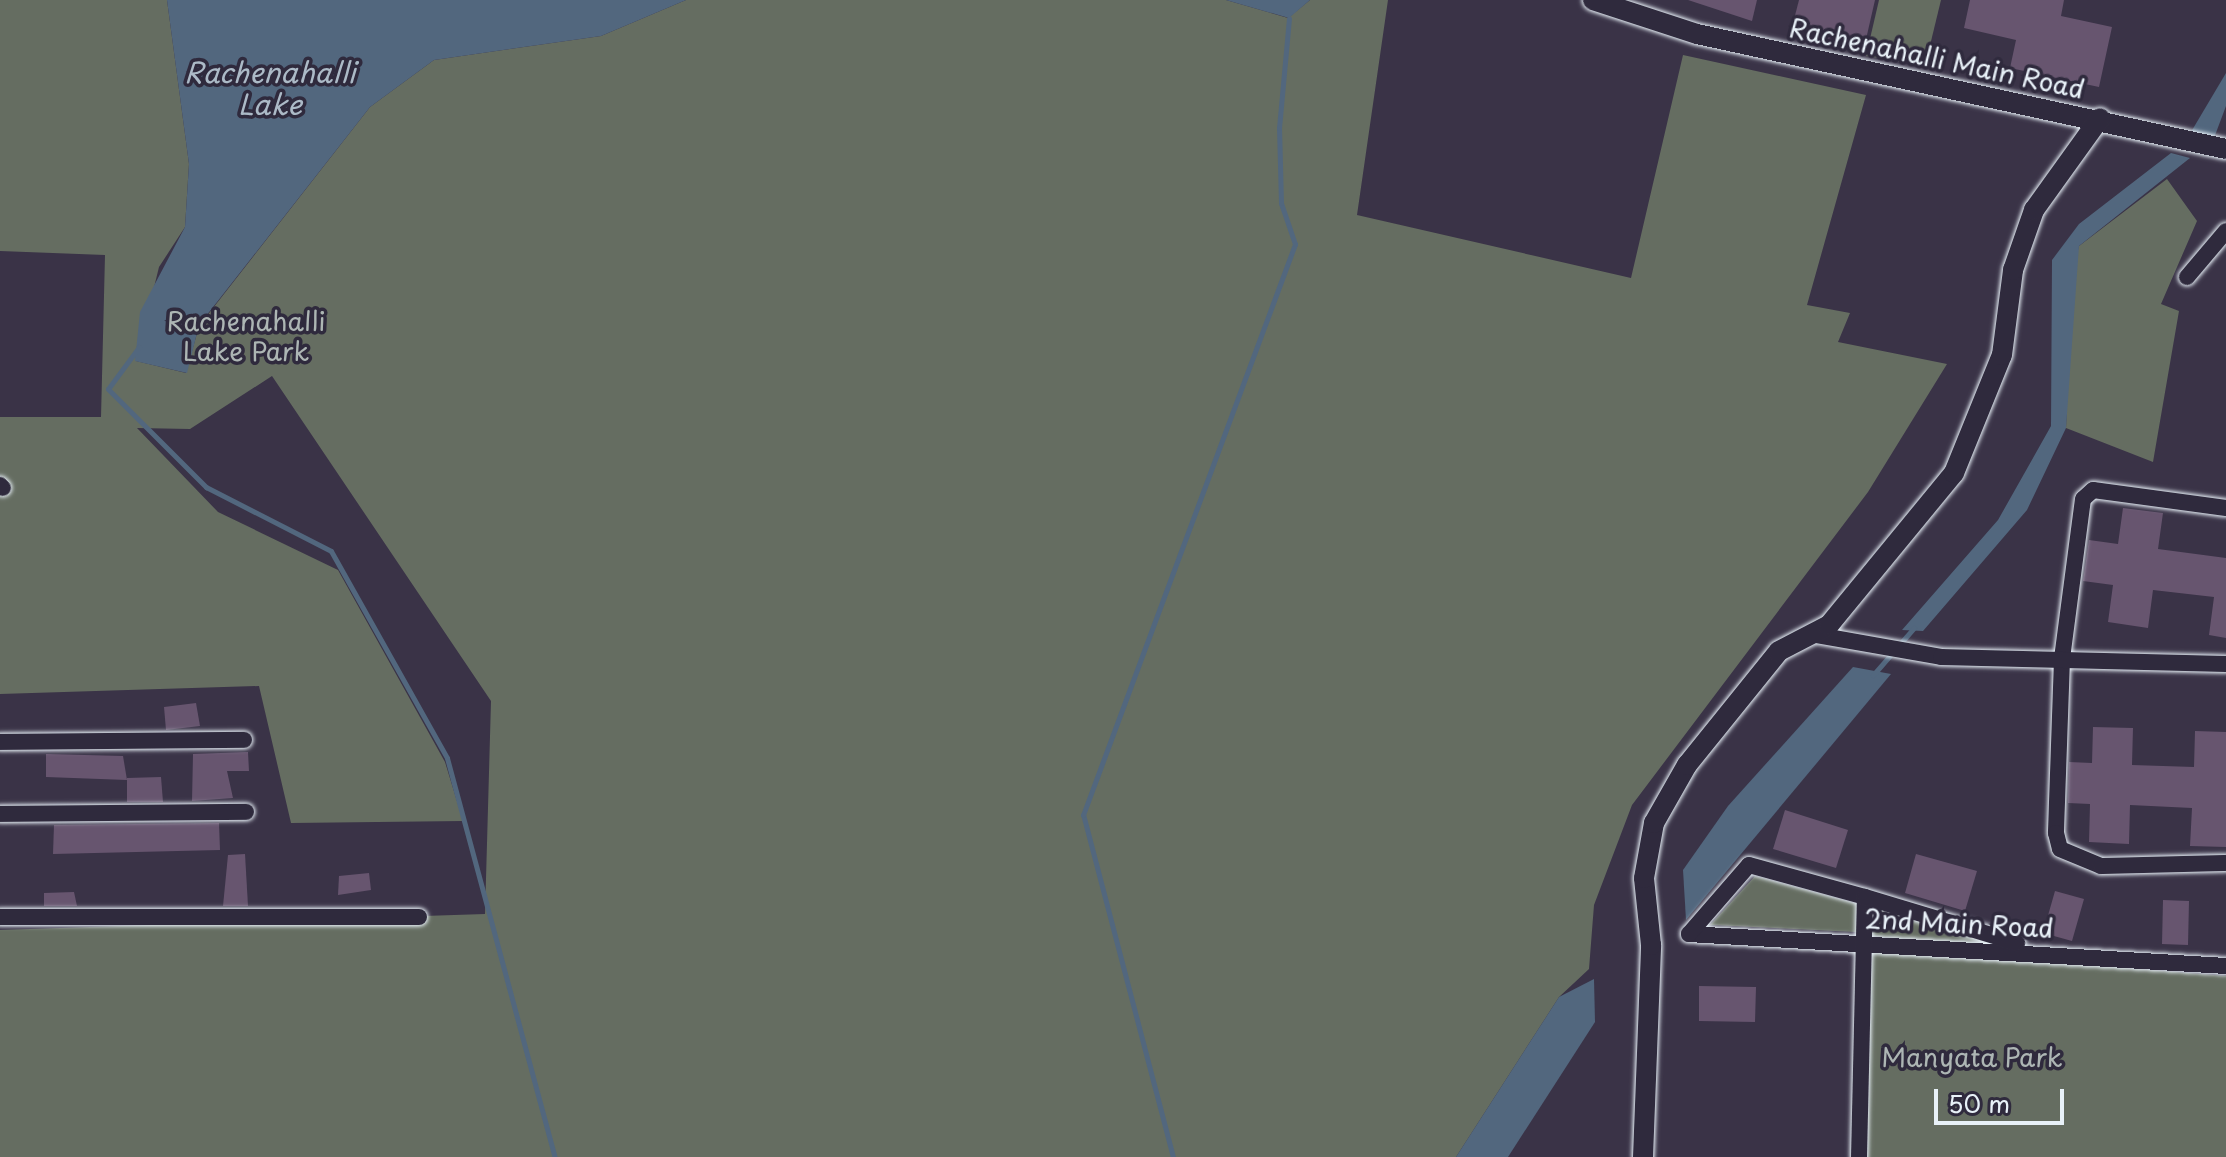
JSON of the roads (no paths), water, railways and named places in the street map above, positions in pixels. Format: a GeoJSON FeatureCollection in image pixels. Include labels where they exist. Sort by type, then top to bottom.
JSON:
{"type":"FeatureCollection","features":[{"type":"Feature","properties":{"kind":"street","name":"Rachenahalli Main Road"},"geometry":{"type":"LineString","coordinates":[[1593,0],[1697,34],[2100,118],[2226,149]]}},
{"type":"Feature","properties":{"kind":"street"},"geometry":{"type":"LineString","coordinates":[[1643,1157],[1650,919],[1644,878],[1654,823],[1680,777],[1779,651],[1829,625],[1954,473],[2002,355],[2013,270],[2034,210],[2100,118]]}},
{"type":"Feature","properties":{"kind":"street"},"geometry":{"type":"LineString","coordinates":[[2187,277],[2226,231]]}},
{"type":"Feature","properties":{"kind":"street"},"geometry":{"type":"LineString","coordinates":[[2226,508],[2093,490],[2083,499],[2062,659],[2060,849],[2101,866],[2226,863]]}},
{"type":"Feature","properties":{"kind":"street"},"geometry":{"type":"LineString","coordinates":[[1811,634],[1941,657],[2226,664]]}},
{"type":"Feature","properties":{"kind":"street"},"geometry":{"type":"LineString","coordinates":[[0,742],[244,740]]}},
{"type":"Feature","properties":{"kind":"street"},"geometry":{"type":"LineString","coordinates":[[0,814],[246,812]]}},
{"type":"Feature","properties":{"kind":"street","name":"2nd Main Road"},"geometry":{"type":"LineString","coordinates":[[1865,897],[1749,865],[1689,934],[2041,951],[2226,966]]}},
{"type":"Feature","properties":{"kind":"street"},"geometry":{"type":"LineString","coordinates":[[1859,1157],[1865,897],[2041,951]]}},
{"type":"Feature","properties":{"kind":"street"},"geometry":{"type":"LineString","coordinates":[[0,917],[419,917]]}},
{"type":"Feature","properties":{"kind":"water","name":"Rachenahalli Lake"},"geometry":{"type":"Polygon","coordinates":[[[167,0],[686,0],[601,36],[434,60],[370,107],[199,325],[187,373],[135,361],[140,312],[185,227],[189,164],[167,0]]]}},
{"type":"Feature","properties":{"kind":"water"},"geometry":{"type":"Polygon","coordinates":[[[1226,0],[1310,0],[1289,18],[1226,0]]]}},
{"type":"Feature","properties":{"kind":"water"},"geometry":{"type":"Polygon","coordinates":[[[2226,73],[2226,106],[2214,138],[2191,132],[2226,73]]]}},
{"type":"Feature","properties":{"kind":"water"},"geometry":{"type":"Polygon","coordinates":[[[2171,153],[2190,158],[2079,246],[2066,428],[2027,510],[1923,631],[1902,630],[1998,520],[2051,426],[2052,260],[2079,224],[2171,153]]]}},
{"type":"Feature","properties":{"kind":"water"},"geometry":{"type":"Polygon","coordinates":[[[1853,667],[1891,674],[1686,920],[1683,870],[1728,806],[1853,667]]]}},
{"type":"Feature","properties":{"kind":"water"},"geometry":{"type":"Polygon","coordinates":[[[1594,979],[1595,1022],[1508,1157],[1456,1157],[1559,997],[1594,979]]]}},
{"type":"Feature","properties":{"kind":"waterway"},"geometry":{"type":"LineString","coordinates":[[1173,1157],[1083,815],[1295,244],[1281,203],[1279,128],[1289,18]]}},
{"type":"Feature","properties":{"kind":"waterway"},"geometry":{"type":"LineString","coordinates":[[139,347],[108,389],[206,487],[331,551],[447,758],[555,1157]]}},
{"type":"Feature","properties":{"kind":"waterway"},"geometry":{"type":"LineString","coordinates":[[1899,645],[1914,628]]}},
{"type":"Feature","properties":{"kind":"waterway"},"geometry":{"type":"LineString","coordinates":[[1873,675],[1893,652]]}},
{"type":"Feature","properties":{"kind":"park label","name":"Rachenahalli Lake Park"},"geometry":{"type":"Point","coordinates":[246,336]}},
{"type":"Feature","properties":{"kind":"park label","name":"Manyata Park"},"geometry":{"type":"Point","coordinates":[1972,1057]}}]}
